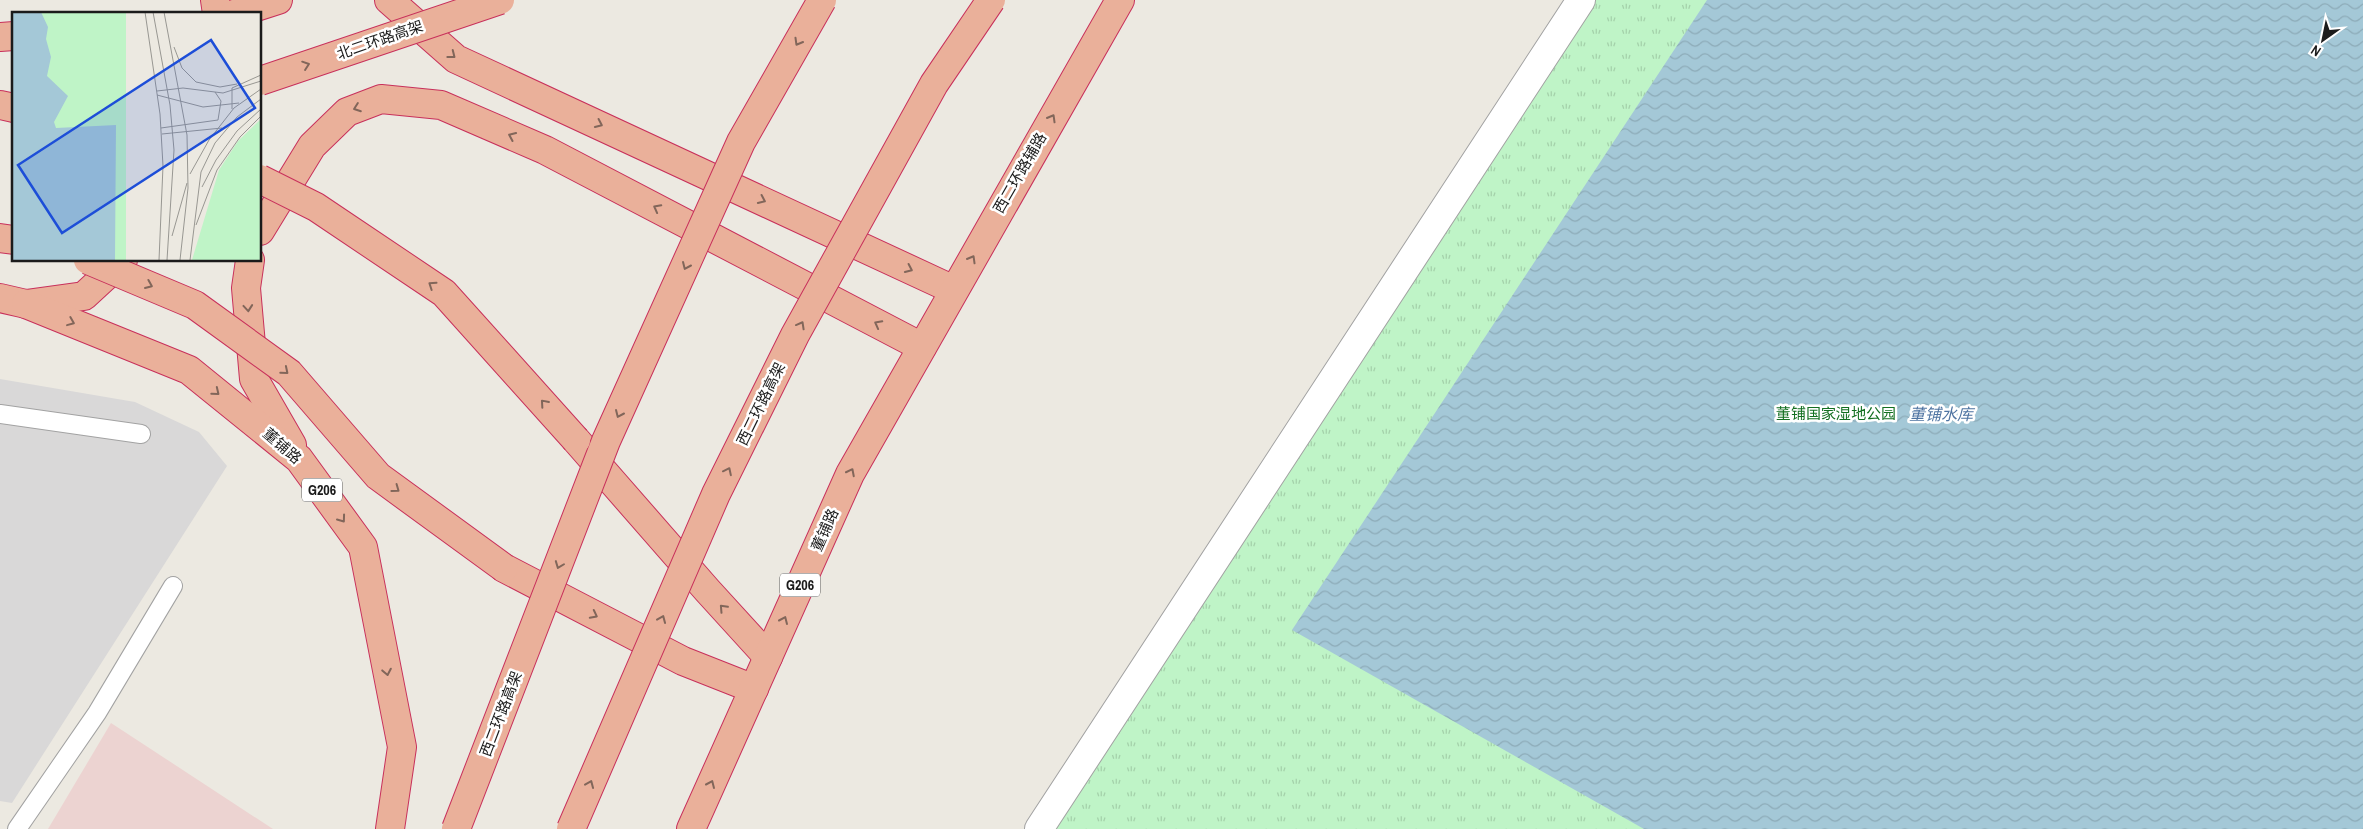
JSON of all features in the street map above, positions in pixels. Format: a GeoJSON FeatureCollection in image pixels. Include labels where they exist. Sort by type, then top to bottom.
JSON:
{"type":"FeatureCollection","features":[{"type":"Feature","properties":{"kind":"highway"},"geometry":{"type":"LineString","coordinates":[[240,12],[278,0]]}},
{"type":"Feature","properties":{"kind":"highway"},"geometry":{"type":"LineString","coordinates":[[389,0],[456,59],[954,290]]}},
{"type":"Feature","properties":{"kind":"highway","name":"北二环路高架"},"geometry":{"type":"LineString","coordinates":[[261,81],[500,0]]}},
{"type":"Feature","properties":{"kind":"highway","name":"西二环路高架"},"geometry":{"type":"LineString","coordinates":[[456,829],[606,441],[741,142],[822,0]]}},
{"type":"Feature","properties":{"kind":"highway","name":"西二环路高架"},"geometry":{"type":"LineString","coordinates":[[571,829],[716,494],[795,335],[934,84],[991,0]]}},
{"type":"Feature","properties":{"kind":"highway","name":"西二环路辅路"},"geometry":{"type":"LineString","coordinates":[[922,347],[1120,0]]}},
{"type":"Feature","properties":{"kind":"highway"},"geometry":{"type":"LineString","coordinates":[[261,229],[312,146],[347,112],[381,99],[441,105],[545,150],[922,347]]}},
{"type":"Feature","properties":{"kind":"highway"},"geometry":{"type":"LineString","coordinates":[[261,180],[316,207],[444,293],[768,657]]}},
{"type":"Feature","properties":{"kind":"highway"},"geometry":{"type":"LineString","coordinates":[[90,261],[195,305],[289,373],[378,476],[504,568],[684,661],[754,689]]}},
{"type":"Feature","properties":{"kind":"highway"},"geometry":{"type":"LineString","coordinates":[[13,301],[84,296],[123,261]]}},
{"type":"Feature","properties":{"kind":"highway"},"geometry":{"type":"LineString","coordinates":[[250,261],[246,288],[254,379],[299,459]]}},
{"type":"Feature","properties":{"kind":"highway","name":"董铺路"},"geometry":{"type":"LineString","coordinates":[[13,301],[189,370],[299,459],[363,548],[402,747],[390,829]]}},
{"type":"Feature","properties":{"kind":"highway","name":"董铺路"},"geometry":{"type":"LineString","coordinates":[[691,829],[850,474],[922,347]]}},
{"type":"Feature","properties":{"kind":"street"},"geometry":{"type":"LineString","coordinates":[[1039,829],[1581,0]]}},
{"type":"Feature","properties":{"kind":"lane"},"geometry":{"type":"LineString","coordinates":[[0,414],[141,434]]}},
{"type":"Feature","properties":{"kind":"lane"},"geometry":{"type":"LineString","coordinates":[[17,829],[98,713],[173,586]]}},
{"type":"Feature","properties":{"kind":"shaded area"},"geometry":{"type":"Polygon","coordinates":[[[0,379],[135,402],[199,432],[227,466],[12,803],[0,801],[0,379]]]}},
{"type":"Feature","properties":{"kind":"shaded area"},"geometry":{"type":"Polygon","coordinates":[[[111,723],[273,829],[48,829],[111,723]]]}},
{"type":"Feature","properties":{"kind":"green space","name":"董铺水库"},"geometry":{"type":"Polygon","coordinates":[[[1581,0],[2363,0],[2363,829],[1039,829],[1581,0]]]}},
{"type":"Feature","properties":{"kind":"water","name":"董铺水库"},"geometry":{"type":"Polygon","coordinates":[[[1707,0],[2363,0],[2363,829],[1644,829],[1292,630],[1707,0]]]}},
{"type":"Feature","properties":{"kind":"park label","name":"董铺国家湿地公园"},"geometry":{"type":"Point","coordinates":[1836,414]}}]}
